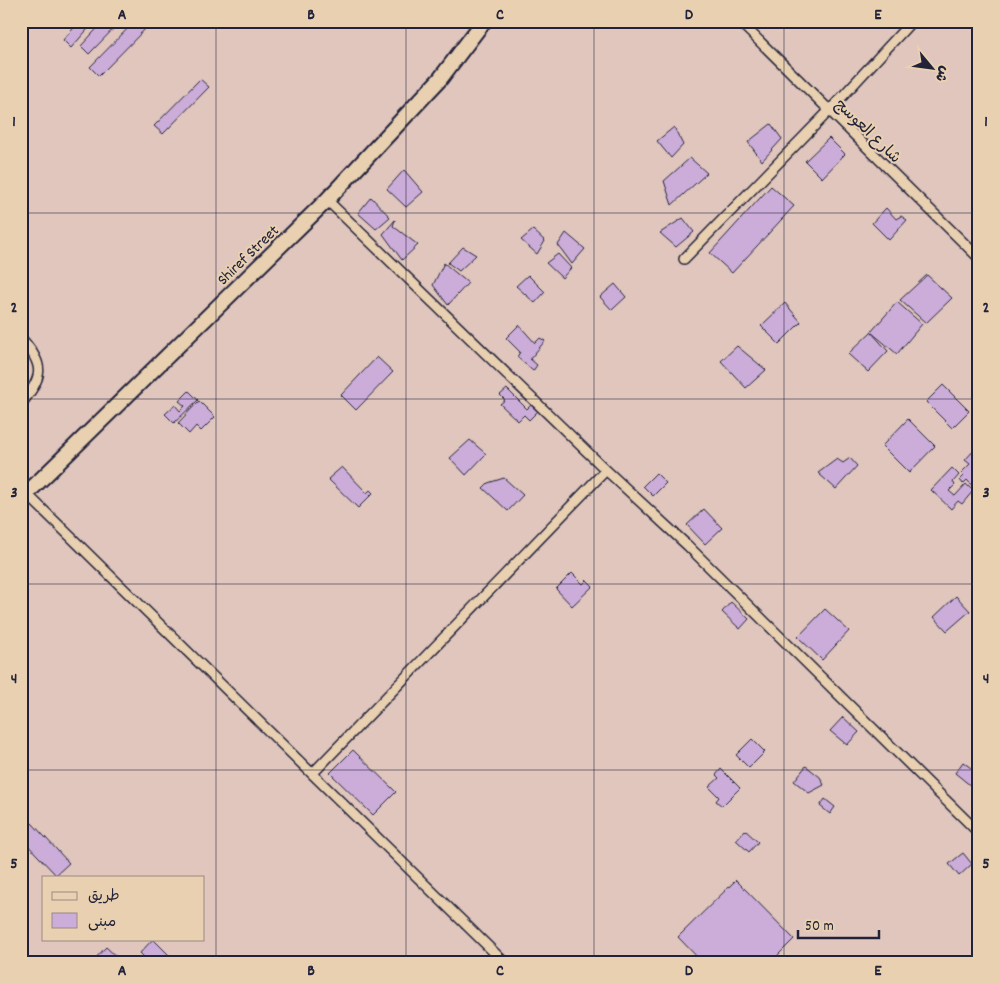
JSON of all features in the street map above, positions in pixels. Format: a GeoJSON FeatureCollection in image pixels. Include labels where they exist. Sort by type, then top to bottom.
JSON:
{"type":"FeatureCollection","features":[{"type":"Feature","properties":{"kind":"main road","name":"Shiref Street"},"geometry":{"type":"LineString","coordinates":[[24,496],[327,200],[440,79],[484,21]]}},
{"type":"Feature","properties":{"kind":"street","name":"شارع العوسج"},"geometry":{"type":"LineString","coordinates":[[740,21],[979,258]]}},
{"type":"Feature","properties":{"kind":"street"},"geometry":{"type":"LineString","coordinates":[[684,259],[829,111],[912,21]]}},
{"type":"Feature","properties":{"kind":"street"},"geometry":{"type":"LineString","coordinates":[[327,200],[606,470],[688,546],[979,834]]}},
{"type":"Feature","properties":{"kind":"street"},"geometry":{"type":"LineString","coordinates":[[21,338],[34,352],[38,362],[39,375],[34,387],[21,404]]}},
{"type":"Feature","properties":{"kind":"street"},"geometry":{"type":"LineString","coordinates":[[313,773],[606,470]]}},
{"type":"Feature","properties":{"kind":"street"},"geometry":{"type":"LineString","coordinates":[[24,496],[313,773],[504,962]]}},
{"type":"Feature","properties":{"kind":"building"},"geometry":{"type":"Polygon","coordinates":[[[80,21],[95,21],[71,48],[63,40],[80,21]]]}},
{"type":"Feature","properties":{"kind":"building"},"geometry":{"type":"Polygon","coordinates":[[[104,21],[121,21],[89,54],[81,46],[104,21]]]}},
{"type":"Feature","properties":{"kind":"building"},"geometry":{"type":"Polygon","coordinates":[[[135,21],[153,21],[99,76],[90,67],[135,21]]]}},
{"type":"Feature","properties":{"kind":"building"},"geometry":{"type":"Polygon","coordinates":[[[779,21],[793,21],[787,28],[779,21]]]}},
{"type":"Feature","properties":{"kind":"building"},"geometry":{"type":"Polygon","coordinates":[[[200,79],[209,87],[163,134],[154,126],[200,79]]]}},
{"type":"Feature","properties":{"kind":"building"},"geometry":{"type":"Polygon","coordinates":[[[771,124],[782,139],[762,161],[748,142],[771,124]]]}},
{"type":"Feature","properties":{"kind":"building"},"geometry":{"type":"Polygon","coordinates":[[[674,127],[683,145],[671,158],[657,141],[674,127]]]}},
{"type":"Feature","properties":{"kind":"building"},"geometry":{"type":"Polygon","coordinates":[[[829,138],[845,154],[822,178],[805,161],[829,138]]]}},
{"type":"Feature","properties":{"kind":"building"},"geometry":{"type":"Polygon","coordinates":[[[690,158],[707,173],[672,205],[664,181],[690,158]]]}},
{"type":"Feature","properties":{"kind":"building"},"geometry":{"type":"Polygon","coordinates":[[[404,170],[423,192],[406,207],[387,189],[404,170]]]}},
{"type":"Feature","properties":{"kind":"building"},"geometry":{"type":"Polygon","coordinates":[[[771,186],[794,206],[732,273],[710,253],[771,186]]]}},
{"type":"Feature","properties":{"kind":"building"},"geometry":{"type":"Polygon","coordinates":[[[371,197],[390,217],[376,229],[358,213],[371,197]]]}},
{"type":"Feature","properties":{"kind":"building"},"geometry":{"type":"Polygon","coordinates":[[[886,208],[896,219],[901,216],[907,220],[889,240],[872,223],[886,208]]]}},
{"type":"Feature","properties":{"kind":"building"},"geometry":{"type":"Polygon","coordinates":[[[683,218],[694,232],[676,247],[660,233],[683,218]]]}},
{"type":"Feature","properties":{"kind":"building"},"geometry":{"type":"Polygon","coordinates":[[[395,220],[393,226],[418,245],[402,260],[383,234],[395,220]]]}},
{"type":"Feature","properties":{"kind":"building"},"geometry":{"type":"Polygon","coordinates":[[[533,230],[545,241],[537,254],[521,240],[533,230]]]}},
{"type":"Feature","properties":{"kind":"building"},"geometry":{"type":"Polygon","coordinates":[[[566,233],[585,249],[572,264],[558,245],[566,233]]]}},
{"type":"Feature","properties":{"kind":"building"},"geometry":{"type":"Polygon","coordinates":[[[463,247],[476,255],[459,271],[448,263],[463,247]]]}},
{"type":"Feature","properties":{"kind":"building"},"geometry":{"type":"Polygon","coordinates":[[[558,254],[571,268],[562,278],[546,263],[558,254]]]}},
{"type":"Feature","properties":{"kind":"building"},"geometry":{"type":"Polygon","coordinates":[[[444,263],[468,283],[448,305],[433,285],[444,263]]]}},
{"type":"Feature","properties":{"kind":"building"},"geometry":{"type":"Polygon","coordinates":[[[528,275],[545,292],[535,303],[516,286],[528,275]]]}},
{"type":"Feature","properties":{"kind":"building"},"geometry":{"type":"Polygon","coordinates":[[[927,275],[952,298],[926,323],[900,300],[927,275]]]}},
{"type":"Feature","properties":{"kind":"building"},"geometry":{"type":"Polygon","coordinates":[[[615,284],[626,297],[612,310],[600,297],[615,284]]]}},
{"type":"Feature","properties":{"kind":"building"},"geometry":{"type":"Polygon","coordinates":[[[897,302],[922,324],[897,354],[871,332],[897,302]]]}},
{"type":"Feature","properties":{"kind":"building"},"geometry":{"type":"Polygon","coordinates":[[[785,303],[801,322],[779,344],[761,326],[785,303]]]}},
{"type":"Feature","properties":{"kind":"building"},"geometry":{"type":"Polygon","coordinates":[[[519,325],[535,343],[540,338],[545,341],[530,359],[537,365],[533,371],[517,357],[520,352],[506,338],[519,325]]]}},
{"type":"Feature","properties":{"kind":"building"},"geometry":{"type":"Polygon","coordinates":[[[871,332],[888,351],[868,372],[848,354],[871,332]]]}},
{"type":"Feature","properties":{"kind":"building"},"geometry":{"type":"Polygon","coordinates":[[[737,346],[766,370],[746,388],[721,361],[737,346]]]}},
{"type":"Feature","properties":{"kind":"building"},"geometry":{"type":"Polygon","coordinates":[[[377,357],[393,372],[356,410],[341,395],[377,357]]]}},
{"type":"Feature","properties":{"kind":"building"},"geometry":{"type":"Polygon","coordinates":[[[943,385],[969,411],[952,428],[926,402],[943,385]]]}},
{"type":"Feature","properties":{"kind":"building"},"geometry":{"type":"Polygon","coordinates":[[[507,389],[527,409],[531,405],[538,411],[529,420],[524,415],[518,421],[500,404],[505,400],[500,395],[507,389]]]}},
{"type":"Feature","properties":{"kind":"building"},"geometry":{"type":"Polygon","coordinates":[[[189,391],[198,400],[174,423],[165,414],[175,405],[180,411],[185,406],[179,401],[189,391]]]}},
{"type":"Feature","properties":{"kind":"building"},"geometry":{"type":"Polygon","coordinates":[[[199,401],[215,417],[201,431],[196,426],[189,434],[178,423],[199,401]]]}},
{"type":"Feature","properties":{"kind":"building"},"geometry":{"type":"Polygon","coordinates":[[[908,419],[935,446],[909,473],[882,446],[908,419]]]}},
{"type":"Feature","properties":{"kind":"building"},"geometry":{"type":"Polygon","coordinates":[[[470,440],[486,454],[466,475],[450,458],[470,440]]]}},
{"type":"Feature","properties":{"kind":"building"},"geometry":{"type":"Polygon","coordinates":[[[976,448],[979,450],[979,487],[976,490],[967,480],[963,484],[960,480],[964,476],[961,473],[970,464],[965,460],[976,448]]]}},
{"type":"Feature","properties":{"kind":"building"},"geometry":{"type":"Polygon","coordinates":[[[850,458],[857,466],[836,489],[818,473],[837,459],[843,463],[850,458]]]}},
{"type":"Feature","properties":{"kind":"building"},"geometry":{"type":"Polygon","coordinates":[[[342,467],[367,493],[370,490],[373,493],[358,508],[328,479],[342,467]]]}},
{"type":"Feature","properties":{"kind":"building"},"geometry":{"type":"Polygon","coordinates":[[[952,468],[959,475],[953,482],[955,485],[949,491],[955,496],[966,484],[973,491],[962,504],[958,501],[951,509],[931,490],[952,468]]]}},
{"type":"Feature","properties":{"kind":"building"},"geometry":{"type":"Polygon","coordinates":[[[656,473],[666,483],[653,496],[643,486],[656,473]]]}},
{"type":"Feature","properties":{"kind":"building"},"geometry":{"type":"Polygon","coordinates":[[[504,478],[523,495],[508,511],[483,488],[488,483],[504,478]]]}},
{"type":"Feature","properties":{"kind":"building"},"geometry":{"type":"Polygon","coordinates":[[[704,509],[722,528],[705,544],[687,525],[704,509]]]}},
{"type":"Feature","properties":{"kind":"building"},"geometry":{"type":"Polygon","coordinates":[[[572,573],[583,584],[587,580],[593,586],[572,606],[556,589],[572,573]]]}},
{"type":"Feature","properties":{"kind":"building"},"geometry":{"type":"Polygon","coordinates":[[[956,596],[970,611],[947,631],[934,617],[956,596]]]}},
{"type":"Feature","properties":{"kind":"building"},"geometry":{"type":"Polygon","coordinates":[[[731,602],[749,619],[740,629],[722,612],[731,602]]]}},
{"type":"Feature","properties":{"kind":"building"},"geometry":{"type":"Polygon","coordinates":[[[825,609],[849,631],[822,660],[798,637],[825,609]]]}},
{"type":"Feature","properties":{"kind":"building"},"geometry":{"type":"Polygon","coordinates":[[[843,717],[859,732],[847,745],[830,731],[843,717]]]}},
{"type":"Feature","properties":{"kind":"building"},"geometry":{"type":"Polygon","coordinates":[[[752,739],[765,752],[749,768],[736,755],[752,739]]]}},
{"type":"Feature","properties":{"kind":"building"},"geometry":{"type":"Polygon","coordinates":[[[353,750],[396,792],[373,815],[330,773],[353,750]]]}},
{"type":"Feature","properties":{"kind":"building"},"geometry":{"type":"Polygon","coordinates":[[[963,762],[979,774],[971,786],[955,773],[963,762]]]}},
{"type":"Feature","properties":{"kind":"building"},"geometry":{"type":"Polygon","coordinates":[[[806,766],[820,777],[824,785],[809,793],[794,781],[806,766]]]}},
{"type":"Feature","properties":{"kind":"building"},"geometry":{"type":"Polygon","coordinates":[[[721,769],[740,788],[722,806],[716,801],[719,797],[709,787],[719,778],[716,775],[721,769]]]}},
{"type":"Feature","properties":{"kind":"building"},"geometry":{"type":"Polygon","coordinates":[[[825,799],[835,807],[830,814],[820,806],[825,799]]]}},
{"type":"Feature","properties":{"kind":"building"},"geometry":{"type":"Polygon","coordinates":[[[32,823],[69,863],[56,875],[21,838],[21,834],[32,823]]]}},
{"type":"Feature","properties":{"kind":"building"},"geometry":{"type":"Polygon","coordinates":[[[745,830],[758,842],[749,852],[736,840],[745,830]]]}},
{"type":"Feature","properties":{"kind":"building"},"geometry":{"type":"Polygon","coordinates":[[[963,853],[972,864],[959,876],[949,864],[963,853]]]}},
{"type":"Feature","properties":{"kind":"building"},"geometry":{"type":"Polygon","coordinates":[[[736,880],[794,939],[771,962],[702,962],[678,937],[736,880]]]}},
{"type":"Feature","properties":{"kind":"building"},"geometry":{"type":"Polygon","coordinates":[[[154,940],[172,958],[168,962],[149,962],[140,953],[154,940]]]}},
{"type":"Feature","properties":{"kind":"building"},"geometry":{"type":"Polygon","coordinates":[[[106,947],[121,961],[92,962],[106,947]]]}}]}
